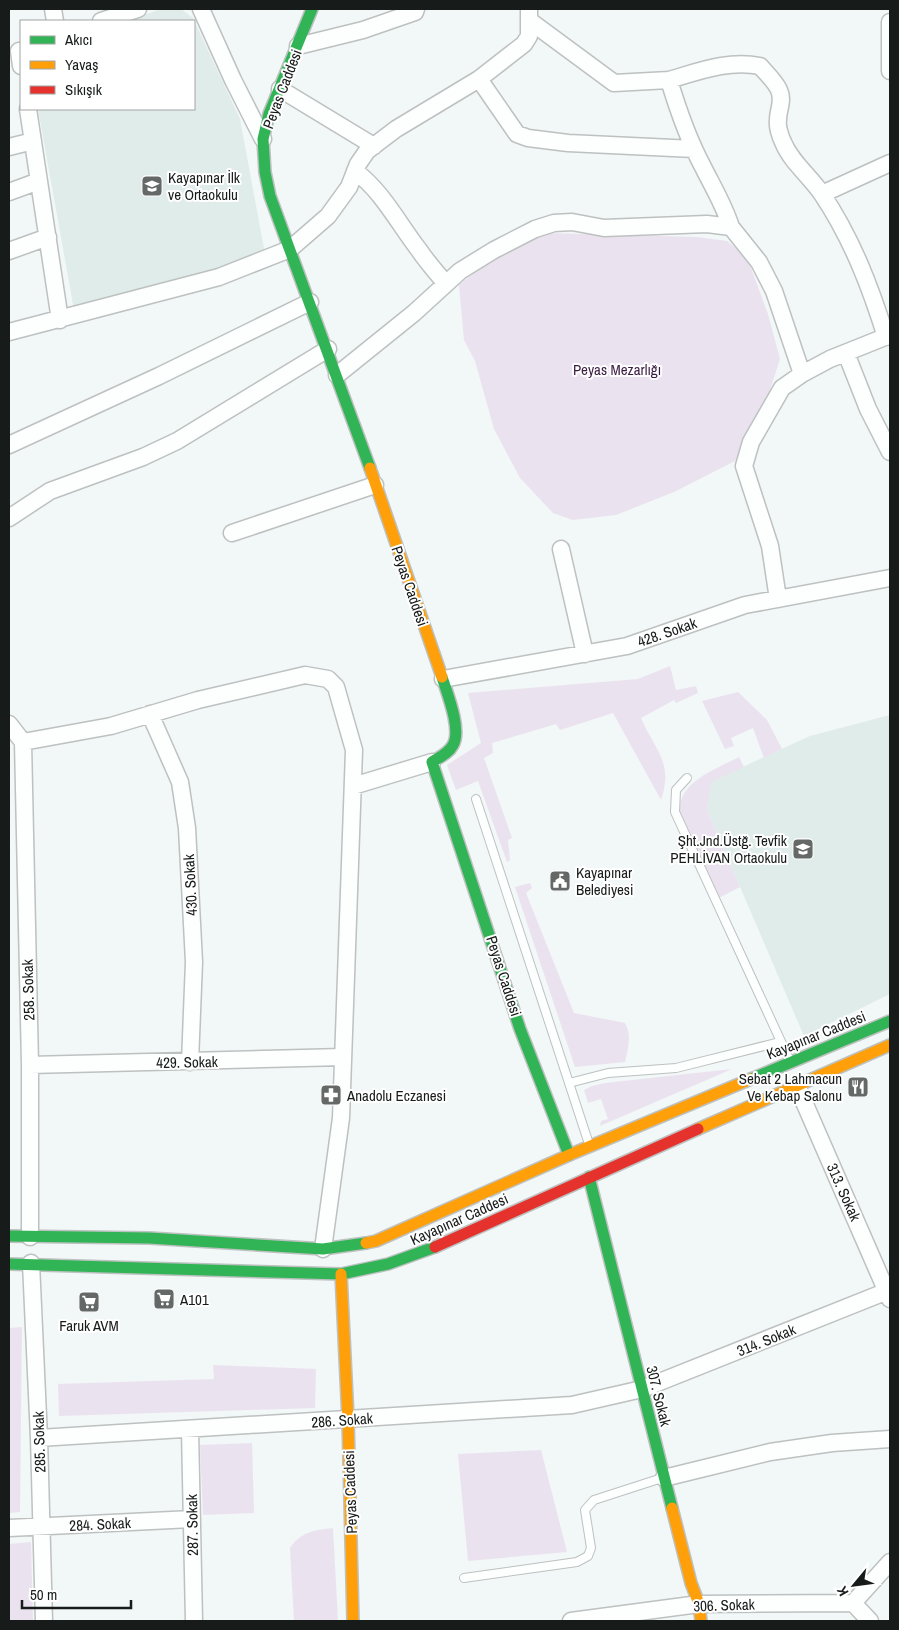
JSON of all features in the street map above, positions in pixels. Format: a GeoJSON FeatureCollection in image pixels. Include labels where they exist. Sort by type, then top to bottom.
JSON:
{"type":"FeatureCollection","features":[{"type":"Feature","properties":{"kind":"street"},"geometry":{"type":"LineString","coordinates":[[104,20],[138,9]]}},
{"type":"Feature","properties":{"kind":"street"},"geometry":{"type":"LineString","coordinates":[[201,9],[233,80],[263,139]]}},
{"type":"Feature","properties":{"kind":"street","name":"Peyas Caddesi"},"geometry":{"type":"LineString","coordinates":[[312,9],[269,114],[263,139],[270,196],[328,349],[443,679],[453,713],[455,741],[447,752],[432,762],[520,1029],[569,1155]]}},
{"type":"Feature","properties":{"kind":"street"},"geometry":{"type":"LineString","coordinates":[[298,46],[363,30],[415,12],[416,9]]}},
{"type":"Feature","properties":{"kind":"street"},"geometry":{"type":"LineString","coordinates":[[9,332],[219,277],[290,249],[328,216],[349,187],[355,171],[367,151],[396,129],[479,79],[524,44],[529,36],[529,15]]}},
{"type":"Feature","properties":{"kind":"street"},"geometry":{"type":"LineString","coordinates":[[529,15],[614,83],[669,80],[717,65],[742,63],[760,66],[779,91],[782,104],[777,121],[783,142],[792,158],[810,177],[822,194],[846,234],[863,268],[888,336],[802,374],[782,388],[751,442],[744,466],[770,546],[778,599]]}},
{"type":"Feature","properties":{"kind":"street"},"geometry":{"type":"LineString","coordinates":[[890,22],[890,72]]}},
{"type":"Feature","properties":{"kind":"street"},"geometry":{"type":"LineString","coordinates":[[479,79],[517,134],[528,138],[568,143],[694,149]]}},
{"type":"Feature","properties":{"kind":"street"},"geometry":{"type":"LineString","coordinates":[[669,80],[680,115],[694,149],[722,202],[731,227],[759,262],[774,291],[802,374]]}},
{"type":"Feature","properties":{"kind":"street"},"geometry":{"type":"LineString","coordinates":[[280,89],[374,146]]}},
{"type":"Feature","properties":{"kind":"street"},"geometry":{"type":"LineString","coordinates":[[28,110],[60,320]]}},
{"type":"Feature","properties":{"kind":"street"},"geometry":{"type":"LineString","coordinates":[[9,147],[33,141]]}},
{"type":"Feature","properties":{"kind":"street"},"geometry":{"type":"LineString","coordinates":[[822,194],[890,163]]}},
{"type":"Feature","properties":{"kind":"street"},"geometry":{"type":"LineString","coordinates":[[355,171],[368,181],[389,207],[419,251],[446,284]]}},
{"type":"Feature","properties":{"kind":"street"},"geometry":{"type":"LineString","coordinates":[[9,192],[39,181]]}},
{"type":"Feature","properties":{"kind":"street"},"geometry":{"type":"LineString","coordinates":[[337,375],[414,313],[460,271],[494,250],[535,229],[572,222],[604,228],[707,224],[731,227]]}},
{"type":"Feature","properties":{"kind":"street"},"geometry":{"type":"LineString","coordinates":[[9,251],[48,237]]}},
{"type":"Feature","properties":{"kind":"street"},"geometry":{"type":"LineString","coordinates":[[9,445],[159,376],[310,302]]}},
{"type":"Feature","properties":{"kind":"street"},"geometry":{"type":"LineString","coordinates":[[9,518],[50,491],[143,457],[177,441],[328,349]]}},
{"type":"Feature","properties":{"kind":"street"},"geometry":{"type":"LineString","coordinates":[[846,353],[868,409],[890,452]]}},
{"type":"Feature","properties":{"kind":"street"},"geometry":{"type":"LineString","coordinates":[[232,533],[375,485]]}},
{"type":"Feature","properties":{"kind":"street"},"geometry":{"type":"LineString","coordinates":[[561,549],[585,654]]}},
{"type":"Feature","properties":{"kind":"street","name":"428. Sokak"},"geometry":{"type":"LineString","coordinates":[[443,679],[627,646],[745,605],[890,578]]}},
{"type":"Feature","properties":{"kind":"street"},"geometry":{"type":"LineString","coordinates":[[9,724],[23,742],[111,726],[198,700],[305,675],[328,680],[336,687],[354,750],[341,1118],[323,1249]]}},
{"type":"Feature","properties":{"kind":"street","name":"430. Sokak"},"geometry":{"type":"LineString","coordinates":[[150,714],[180,782],[187,828],[194,962],[190,1062]]}},
{"type":"Feature","properties":{"kind":"street","name":"258. Sokak"},"geometry":{"type":"LineString","coordinates":[[23,742],[30,1065],[30,1237]]}},
{"type":"Feature","properties":{"kind":"street"},"geometry":{"type":"LineString","coordinates":[[353,786],[432,762]]}},
{"type":"Feature","properties":{"kind":"street","name":"Kayapınar Caddesi"},"geometry":{"type":"LineString","coordinates":[[9,1236],[149,1238],[323,1249],[349,1247],[376,1241],[590,1146],[790,1061],[890,1021]]}},
{"type":"Feature","properties":{"kind":"street","name":"Kayapınar Caddesi"},"geometry":{"type":"LineString","coordinates":[[9,1264],[31,1263],[341,1274],[388,1264],[418,1255],[589,1176],[890,1045]]}},
{"type":"Feature","properties":{"kind":"street","name":"429. Sokak"},"geometry":{"type":"LineString","coordinates":[[30,1065],[344,1057]]}},
{"type":"Feature","properties":{"kind":"street","name":"313. Sokak"},"geometry":{"type":"LineString","coordinates":[[797,1086],[889,1293]]}},
{"type":"Feature","properties":{"kind":"street","name":"307. Sokak"},"geometry":{"type":"LineString","coordinates":[[589,1176],[664,1478],[691,1583],[699,1604],[701,1621]]}},
{"type":"Feature","properties":{"kind":"street","name":"285. Sokak"},"geometry":{"type":"LineString","coordinates":[[31,1263],[39,1438],[44,1621]]}},
{"type":"Feature","properties":{"kind":"street","name":"Peyas Caddesi"},"geometry":{"type":"LineString","coordinates":[[341,1274],[348,1419],[353,1621]]}},
{"type":"Feature","properties":{"kind":"street","name":"314. Sokak"},"geometry":{"type":"LineString","coordinates":[[642,1389],[889,1293]]}},
{"type":"Feature","properties":{"kind":"street","name":"286. Sokak"},"geometry":{"type":"LineString","coordinates":[[39,1438],[572,1405],[642,1389]]}},
{"type":"Feature","properties":{"kind":"street","name":"287. Sokak"},"geometry":{"type":"LineString","coordinates":[[190,1430],[194,1621]]}},
{"type":"Feature","properties":{"kind":"street"},"geometry":{"type":"LineString","coordinates":[[664,1478],[770,1452],[832,1443],[890,1439]]}},
{"type":"Feature","properties":{"kind":"street","name":"284. Sokak"},"geometry":{"type":"LineString","coordinates":[[9,1528],[192,1519]]}},
{"type":"Feature","properties":{"kind":"street"},"geometry":{"type":"LineString","coordinates":[[870,1621],[853,1603],[890,1562]]}},
{"type":"Feature","properties":{"kind":"street","name":"306. Sokak"},"geometry":{"type":"LineString","coordinates":[[571,1621],[699,1604],[853,1603]]}},
{"type":"Feature","properties":{"kind":"lane"},"geometry":{"type":"LineString","coordinates":[[687,778],[676,790],[675,812],[790,1061]]}},
{"type":"Feature","properties":{"kind":"lane"},"geometry":{"type":"LineString","coordinates":[[476,799],[590,1146]]}},
{"type":"Feature","properties":{"kind":"lane"},"geometry":{"type":"LineString","coordinates":[[569,1083],[608,1073],[676,1068],[780,1042]]}},
{"type":"Feature","properties":{"kind":"lane"},"geometry":{"type":"LineString","coordinates":[[464,1578],[577,1562],[588,1556],[591,1548],[585,1510],[594,1500],[664,1478]]}},
{"type":"Feature","properties":{"kind":"shaded area","name":"Kayapınar İlk ve Ortaokulu"},"geometry":{"type":"Polygon","coordinates":[[[161,9],[181,9],[194,20],[130,20],[161,9]]]}},
{"type":"Feature","properties":{"kind":"shaded area","name":"Kayapınar İlk ve Ortaokulu"},"geometry":{"type":"Polygon","coordinates":[[[195,22],[240,119],[265,254],[74,310],[38,110],[195,110],[195,22]]]}},
{"type":"Feature","properties":{"kind":"shaded area","name":"Şht.Jnd.Üstğ. Tevfik PEHLİVAN Ortaokulu"},"geometry":{"type":"Polygon","coordinates":[[[890,715],[890,994],[804,1036],[707,810],[710,782],[810,736],[890,715]]]}},
{"type":"Feature","properties":{"kind":"green space","name":"Peyas Mezarlığı"},"geometry":{"type":"Polygon","coordinates":[[[545,233],[697,237],[727,241],[747,257],[768,314],[780,359],[770,390],[735,461],[674,492],[616,515],[573,520],[553,513],[520,478],[494,429],[475,361],[464,340],[459,285],[500,256],[545,233]]]}},
{"type":"Feature","properties":{"kind":"green space"},"geometry":{"type":"Polygon","coordinates":[[[670,666],[676,690],[696,686],[698,693],[676,703],[674,700],[641,718],[661,756],[664,766],[665,776],[661,800],[613,713],[560,730],[556,724],[492,743],[493,753],[484,758],[512,838],[508,840],[510,860],[507,862],[478,781],[456,790],[447,765],[481,743],[468,693],[638,679],[670,666]]]}},
{"type":"Feature","properties":{"kind":"green space"},"geometry":{"type":"Polygon","coordinates":[[[738,692],[767,720],[782,749],[764,758],[753,728],[731,738],[734,746],[725,749],[702,701],[738,692]]]}},
{"type":"Feature","properties":{"kind":"green space"},"geometry":{"type":"Polygon","coordinates":[[[739,757],[744,767],[711,782],[707,810],[740,887],[717,899],[679,814],[680,803],[691,785],[709,772],[739,757]]]}},
{"type":"Feature","properties":{"kind":"green space"},"geometry":{"type":"Polygon","coordinates":[[[530,883],[532,888],[526,893],[574,1013],[625,1023],[629,1037],[625,1062],[575,1067],[515,887],[530,883]]]}},
{"type":"Feature","properties":{"kind":"green space"},"geometry":{"type":"Polygon","coordinates":[[[732,1069],[600,1126],[601,1121],[608,1119],[601,1099],[588,1103],[584,1090],[605,1083],[732,1069]]]}},
{"type":"Feature","properties":{"kind":"green space"},"geometry":{"type":"Polygon","coordinates":[[[22,1327],[20,1512],[9,1513],[9,1328],[22,1327]]]}},
{"type":"Feature","properties":{"kind":"green space"},"geometry":{"type":"Polygon","coordinates":[[[213,1365],[316,1369],[315,1408],[59,1416],[58,1384],[214,1379],[213,1365]]]}},
{"type":"Feature","properties":{"kind":"green space"},"geometry":{"type":"Polygon","coordinates":[[[252,1443],[254,1513],[203,1515],[200,1445],[252,1443]]]}},
{"type":"Feature","properties":{"kind":"green space"},"geometry":{"type":"Polygon","coordinates":[[[541,1450],[567,1552],[468,1561],[458,1454],[541,1450]]]}},
{"type":"Feature","properties":{"kind":"green space"},"geometry":{"type":"Polygon","coordinates":[[[333,1528],[338,1621],[294,1621],[290,1548],[303,1535],[333,1528]]]}},
{"type":"Feature","properties":{"kind":"green space"},"geometry":{"type":"Polygon","coordinates":[[[31,1542],[33,1621],[9,1621],[9,1544],[31,1542]]]}},
{"type":"Feature","properties":{"kind":"traffic: fast"},"geometry":{"type":"LineString","coordinates":[[312,9],[269,114],[263,139],[265,172],[270,196],[370,468]]}},
{"type":"Feature","properties":{"kind":"traffic: fast"},"geometry":{"type":"LineString","coordinates":[[442,677],[453,711],[456,730],[453,745],[444,755],[432,762],[520,1029],[569,1155]]}},
{"type":"Feature","properties":{"kind":"traffic: fast"},"geometry":{"type":"LineString","coordinates":[[751,1079],[890,1021]]}},
{"type":"Feature","properties":{"kind":"traffic: fast"},"geometry":{"type":"LineString","coordinates":[[589,1177],[672,1508]]}},
{"type":"Feature","properties":{"kind":"traffic: fast"},"geometry":{"type":"LineString","coordinates":[[9,1236],[149,1238],[323,1249],[366,1243]]}},
{"type":"Feature","properties":{"kind":"traffic: fast"},"geometry":{"type":"LineString","coordinates":[[9,1264],[341,1274],[388,1264],[435,1247]]}},
{"type":"Feature","properties":{"kind":"traffic: slow"},"geometry":{"type":"LineString","coordinates":[[370,468],[442,677]]}},
{"type":"Feature","properties":{"kind":"traffic: slow"},"geometry":{"type":"LineString","coordinates":[[698,1129],[890,1045]]}},
{"type":"Feature","properties":{"kind":"traffic: slow"},"geometry":{"type":"LineString","coordinates":[[366,1243],[376,1241],[569,1155],[751,1079]]}},
{"type":"Feature","properties":{"kind":"traffic: slow"},"geometry":{"type":"LineString","coordinates":[[341,1274],[348,1419],[353,1621]]}},
{"type":"Feature","properties":{"kind":"traffic: slow"},"geometry":{"type":"LineString","coordinates":[[672,1508],[691,1583],[699,1604],[701,1621]]}},
{"type":"Feature","properties":{"kind":"traffic: jam"},"geometry":{"type":"LineString","coordinates":[[435,1247],[698,1129]]}},
{"type":"Feature","properties":{"kind":"place","name":"Kayapınar İlk ve Ortaokulu"},"geometry":{"type":"Point","coordinates":[152,186]}},
{"type":"Feature","properties":{"kind":"place","name":"Şht.Jnd.Üstğ. Tevfik PEHLİVAN Ortaokulu"},"geometry":{"type":"Point","coordinates":[803,849]}},
{"type":"Feature","properties":{"kind":"place","name":"Kayapınar Belediyesi"},"geometry":{"type":"Point","coordinates":[560,881]}},
{"type":"Feature","properties":{"kind":"place","name":"Sebat 2 Lahmacun Ve Kebap Salonu"},"geometry":{"type":"Point","coordinates":[858,1087]}},
{"type":"Feature","properties":{"kind":"place","name":"Anadolu Eczanesi"},"geometry":{"type":"Point","coordinates":[331,1095]}},
{"type":"Feature","properties":{"kind":"place","name":"A101"},"geometry":{"type":"Point","coordinates":[164,1299]}},
{"type":"Feature","properties":{"kind":"place","name":"Faruk AVM"},"geometry":{"type":"Point","coordinates":[89,1302]}}]}
